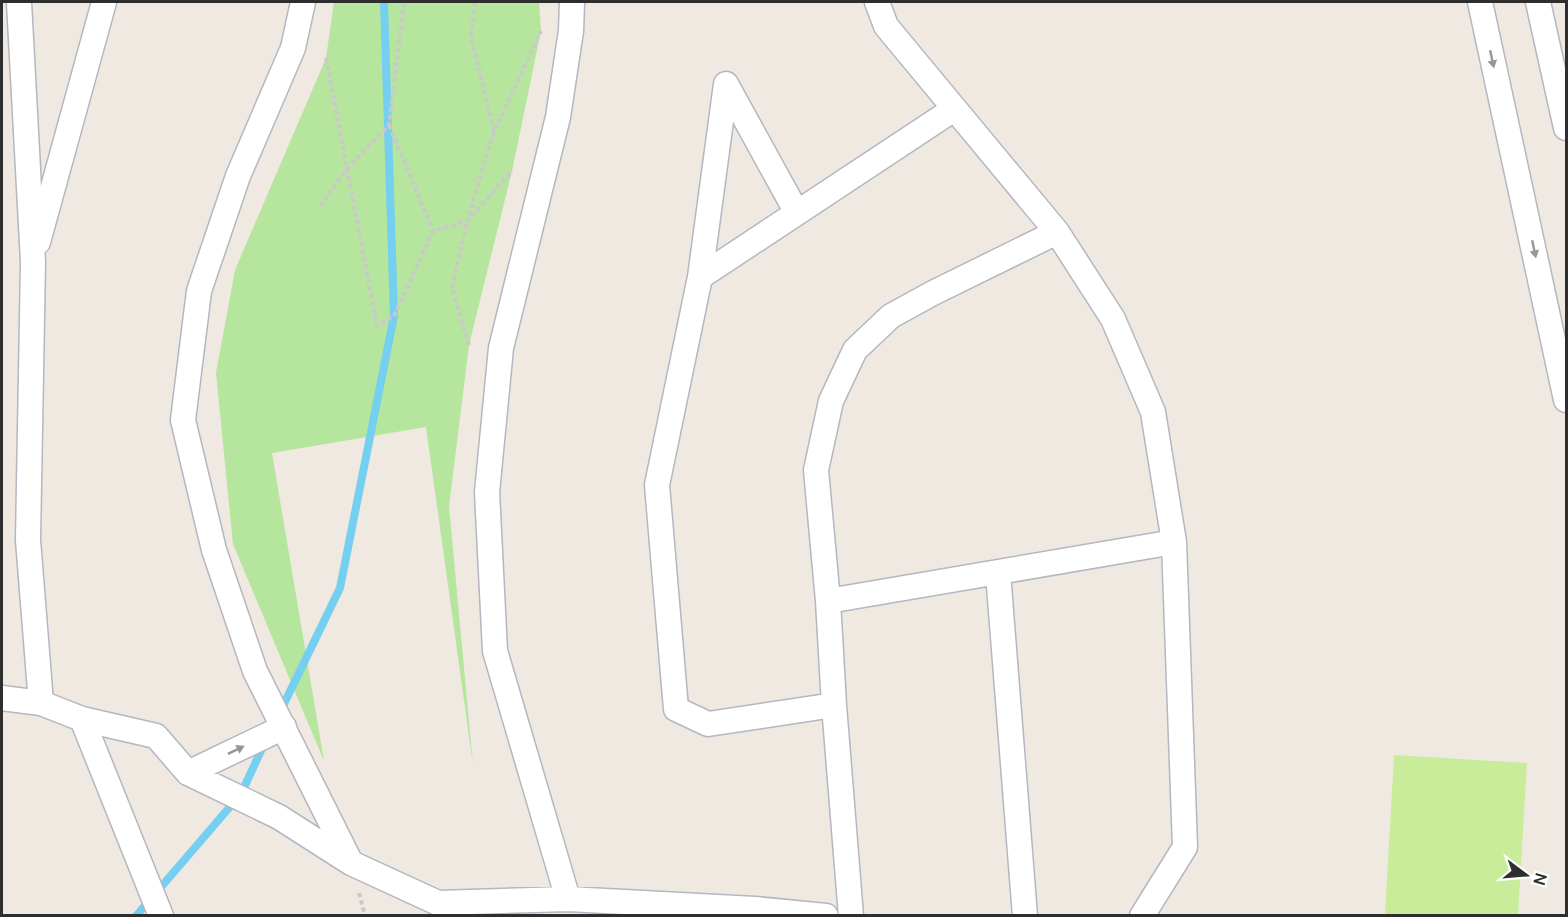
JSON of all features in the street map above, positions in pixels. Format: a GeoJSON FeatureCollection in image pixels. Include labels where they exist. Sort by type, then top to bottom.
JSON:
{"type":"FeatureCollection","features":[{"type":"Feature","properties":{"kind":"street"},"geometry":{"type":"LineString","coordinates":[[19,2],[33,262],[28,540],[41,703]]}},
{"type":"Feature","properties":{"kind":"street"},"geometry":{"type":"LineString","coordinates":[[33,262],[105,2]]}},
{"type":"Feature","properties":{"kind":"street"},"geometry":{"type":"LineString","coordinates":[[303,2],[293,48],[238,176],[199,291],[183,420],[214,550],[255,670],[351,863]]}},
{"type":"Feature","properties":{"kind":"street"},"geometry":{"type":"LineString","coordinates":[[568,899],[495,651],[487,492],[501,348],[558,117],[572,31],[572,2]]}},
{"type":"Feature","properties":{"kind":"street"},"geometry":{"type":"LineString","coordinates":[[877,2],[886,26],[1057,232],[1113,319],[1153,412],[1174,542],[1185,847],[1142,915]]}},
{"type":"Feature","properties":{"kind":"street"},"geometry":{"type":"LineString","coordinates":[[1480,2],[1566,400]]}},
{"type":"Feature","properties":{"kind":"street"},"geometry":{"type":"LineString","coordinates":[[1538,2],[1566,128]]}},
{"type":"Feature","properties":{"kind":"street"},"geometry":{"type":"LineString","coordinates":[[797,213],[726,84],[700,278],[657,485],[676,709],[708,724],[834,705]]}},
{"type":"Feature","properties":{"kind":"street"},"geometry":{"type":"LineString","coordinates":[[700,278],[954,109]]}},
{"type":"Feature","properties":{"kind":"street"},"geometry":{"type":"LineString","coordinates":[[851,915],[816,470],[831,401],[855,350],[891,316],[1057,232]]}},
{"type":"Feature","properties":{"kind":"street"},"geometry":{"type":"LineString","coordinates":[[828,601],[1174,542]]}},
{"type":"Feature","properties":{"kind":"street"},"geometry":{"type":"LineString","coordinates":[[998,573],[1025,915]]}},
{"type":"Feature","properties":{"kind":"street"},"geometry":{"type":"LineString","coordinates":[[2,698],[41,703],[82,719],[156,736],[188,773],[279,817],[351,863],[438,903],[568,899],[826,915]]}},
{"type":"Feature","properties":{"kind":"street"},"geometry":{"type":"LineString","coordinates":[[82,719],[161,915]]}},
{"type":"Feature","properties":{"kind":"street"},"geometry":{"type":"LineString","coordinates":[[188,773],[284,727]]}},
{"type":"Feature","properties":{"kind":"path"},"geometry":{"type":"LineString","coordinates":[[326,58],[377,326],[394,316],[433,231],[389,125],[404,2]]}},
{"type":"Feature","properties":{"kind":"path"},"geometry":{"type":"LineString","coordinates":[[475,2],[471,37],[494,132]]}},
{"type":"Feature","properties":{"kind":"path"},"geometry":{"type":"LineString","coordinates":[[469,345],[452,288],[467,221],[494,132],[541,30]]}},
{"type":"Feature","properties":{"kind":"path"},"geometry":{"type":"LineString","coordinates":[[320,206],[347,169],[389,125]]}},
{"type":"Feature","properties":{"kind":"path"},"geometry":{"type":"LineString","coordinates":[[433,231],[467,221],[512,171]]}},
{"type":"Feature","properties":{"kind":"green space"},"geometry":{"type":"Polygon","coordinates":[[[334,2],[539,2],[541,31],[512,171],[469,345],[449,506],[473,765],[426,427],[272,453],[324,761],[233,544],[216,373],[235,270],[326,58],[334,2]]]}},
{"type":"Feature","properties":{"kind":"green space"},"geometry":{"type":"Polygon","coordinates":[[[1394,755],[1527,763],[1518,915],[1385,915],[1394,755]]]}},
{"type":"Feature","properties":{"kind":"waterway"},"geometry":{"type":"LineString","coordinates":[[281,710],[340,588],[394,316],[384,2]]}},
{"type":"Feature","properties":{"kind":"waterway"},"geometry":{"type":"LineString","coordinates":[[136,916],[241,794],[265,742]]}}]}
